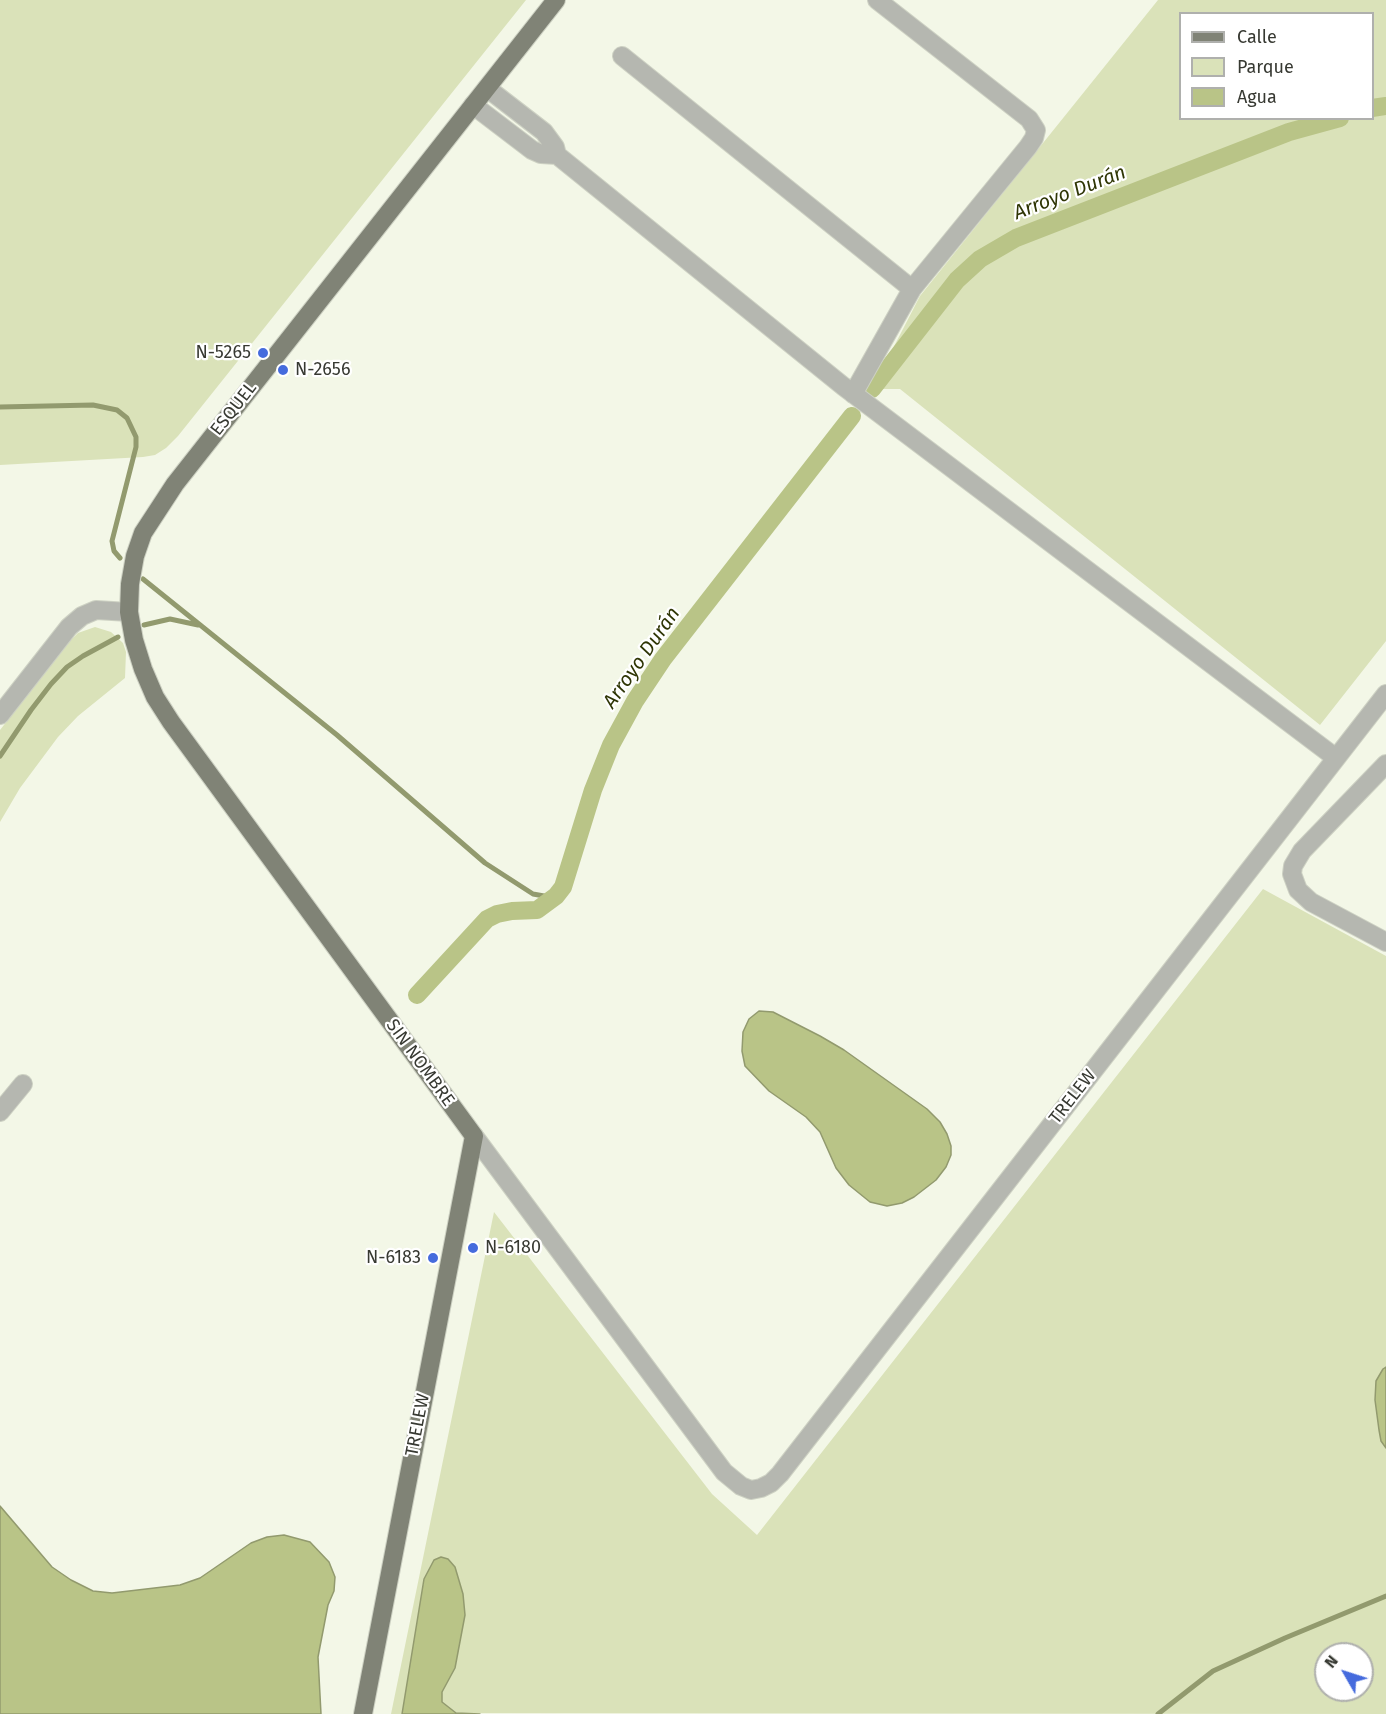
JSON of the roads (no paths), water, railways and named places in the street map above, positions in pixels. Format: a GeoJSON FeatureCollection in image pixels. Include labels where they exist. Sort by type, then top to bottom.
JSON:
{"type":"FeatureCollection","features":[{"type":"Feature","properties":{"kind":"main road","name":"ESQUEL"},"geometry":{"type":"LineString","coordinates":[[129,612],[130,584],[135,556],[143,533],[158,508],[556,0]]}},
{"type":"Feature","properties":{"kind":"main road","name":"SIN NOMBRE"},"geometry":{"type":"LineString","coordinates":[[129,612],[134,640],[143,669],[171,722],[474,1136]]}},
{"type":"Feature","properties":{"kind":"main road","name":"TRELEW"},"geometry":{"type":"LineString","coordinates":[[363,1714],[474,1136]]}},
{"type":"Feature","properties":{"kind":"street"},"geometry":{"type":"LineString","coordinates":[[853,394],[912,289],[1028,147],[1036,130],[1029,119],[877,0]]}},
{"type":"Feature","properties":{"kind":"street"},"geometry":{"type":"LineString","coordinates":[[622,56],[912,289]]}},
{"type":"Feature","properties":{"kind":"street"},"geometry":{"type":"LineString","coordinates":[[487,88],[544,132],[555,147],[557,154],[853,394],[1336,758]]}},
{"type":"Feature","properties":{"kind":"street"},"geometry":{"type":"LineString","coordinates":[[473,105],[532,150],[557,154]]}},
{"type":"Feature","properties":{"kind":"street"},"geometry":{"type":"LineString","coordinates":[[0,715],[69,627],[82,616],[96,610],[129,612]]}},
{"type":"Feature","properties":{"kind":"street","name":"TRELEW"},"geometry":{"type":"LineString","coordinates":[[751,1490],[771,1483],[780,1474],[1386,694]]}},
{"type":"Feature","properties":{"kind":"street"},"geometry":{"type":"LineString","coordinates":[[1386,764],[1302,851],[1293,866],[1292,874],[1298,890],[1311,902],[1386,942]]}},
{"type":"Feature","properties":{"kind":"street"},"geometry":{"type":"LineString","coordinates":[[0,1112],[23,1084]]}},
{"type":"Feature","properties":{"kind":"street","name":"SIN NOMBRE"},"geometry":{"type":"LineString","coordinates":[[474,1136],[724,1472],[741,1486],[751,1490]]}},
{"type":"Feature","properties":{"kind":"water"},"geometry":{"type":"Polygon","coordinates":[[[759,1011],[773,1012],[844,1050],[927,1109],[940,1122],[951,1146],[951,1155],[946,1167],[936,1180],[914,1197],[902,1203],[887,1206],[870,1202],[849,1185],[836,1168],[820,1132],[806,1117],[769,1091],[745,1066],[742,1051],[743,1032],[749,1019],[759,1011]]]}},
{"type":"Feature","properties":{"kind":"water"},"geometry":{"type":"Polygon","coordinates":[[[1386,1367],[1386,1448],[1381,1441],[1375,1400],[1376,1381],[1386,1367]]]}},
{"type":"Feature","properties":{"kind":"water"},"geometry":{"type":"Polygon","coordinates":[[[0,1506],[52,1567],[93,1591],[112,1593],[180,1585],[200,1578],[251,1543],[267,1537],[284,1535],[310,1542],[329,1562],[335,1577],[334,1591],[328,1605],[318,1657],[321,1714],[0,1714],[0,1506]]]}},
{"type":"Feature","properties":{"kind":"water"},"geometry":{"type":"Polygon","coordinates":[[[441,1557],[448,1559],[455,1567],[463,1594],[465,1615],[455,1668],[442,1692],[442,1702],[456,1713],[480,1714],[402,1714],[424,1579],[434,1560],[441,1557]]]}},
{"type":"Feature","properties":{"kind":"waterway","name":"Arroyo Durán"},"geometry":{"type":"LineString","coordinates":[[1374,108],[1386,106]]}},
{"type":"Feature","properties":{"kind":"waterway","name":"Arroyo Durán"},"geometry":{"type":"LineString","coordinates":[[872,389],[957,280],[980,259],[1016,238],[1289,132],[1333,120]]}},
{"type":"Feature","properties":{"kind":"waterway"},"geometry":{"type":"LineString","coordinates":[[0,407],[93,405],[117,410],[127,418],[136,437],[136,447],[112,541],[114,551],[120,558]]}},
{"type":"Feature","properties":{"kind":"waterway","name":"Arroyo Durán"},"geometry":{"type":"LineString","coordinates":[[417,995],[487,919],[512,911],[537,910],[556,896],[563,887],[593,790],[611,745],[635,701],[663,659],[852,416]]}},
{"type":"Feature","properties":{"kind":"waterway"},"geometry":{"type":"LineString","coordinates":[[143,579],[337,735],[485,863],[533,894],[556,896]]}},
{"type":"Feature","properties":{"kind":"waterway"},"geometry":{"type":"LineString","coordinates":[[144,625],[170,619],[198,625]]}},
{"type":"Feature","properties":{"kind":"waterway"},"geometry":{"type":"LineString","coordinates":[[0,756],[31,710],[67,667],[118,637]]}},
{"type":"Feature","properties":{"kind":"waterway"},"geometry":{"type":"LineString","coordinates":[[1158,1714],[1213,1671],[1386,1596]]}},
{"type":"Feature","properties":{"kind":"place","name":"N-5265"},"geometry":{"type":"Point","coordinates":[263,353]}},
{"type":"Feature","properties":{"kind":"place","name":"N-2656"},"geometry":{"type":"Point","coordinates":[283,370]}},
{"type":"Feature","properties":{"kind":"place","name":"N-6180"},"geometry":{"type":"Point","coordinates":[473,1248]}},
{"type":"Feature","properties":{"kind":"place","name":"N-6183"},"geometry":{"type":"Point","coordinates":[433,1258]}}]}
